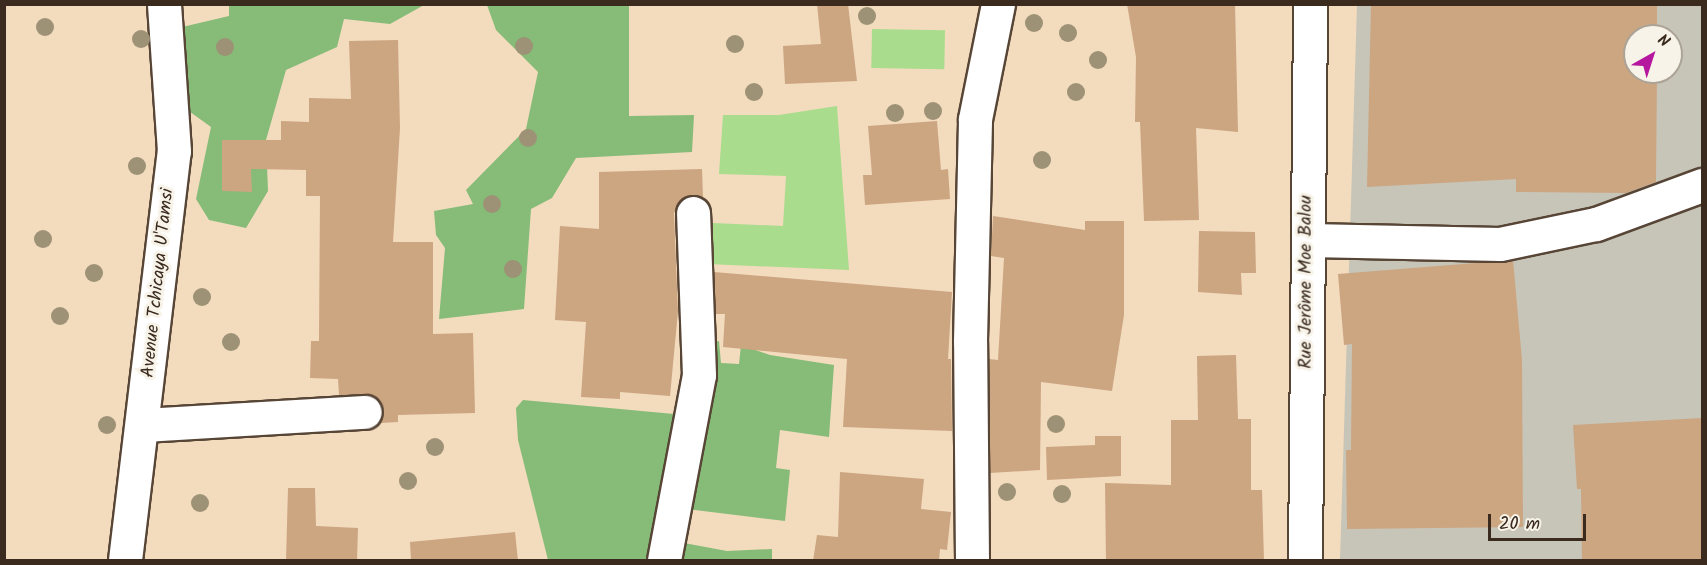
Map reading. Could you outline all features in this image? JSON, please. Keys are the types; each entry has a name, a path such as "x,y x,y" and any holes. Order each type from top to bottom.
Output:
{"street":[{"name":"Avenue Tchicaya U'Tamsi","path":"125,561 174,151 164,4"},
{"path":"972,561 970,340 975,119 998,4"},
{"name":"Rue Jerôme Moe Balou","path":"1305,561 1310,4"},
{"path":"1308,240 1500,244 1596,224 1702,185"},
{"path":"664,561 699,375 693,213"},
{"path":"143,425 364,412"}],"shaded area":[{"path":"1357,5 1702,5 1702,560 1340,560"}],"green space":[{"path":"229,5 424,5 390,24 344,19 337,47 286,70 266,140 268,191 246,228 209,220 196,199 211,127 186,109 178,28 229,16"},
{"path":"487,5 629,5 629,116 694,115 692,152 576,158 552,198 531,209 524,309 439,319 445,248 436,235 434,211 473,204 466,190 526,129 538,72 496,30"},
{"path":"872,29 945,30 944,69 871,68"},
{"path":"837,106 849,270 707,264 713,223 783,226 786,176 719,174 723,115 779,115"},
{"path":"719,341 721,363 739,364 741,345 770,355 834,365 829,437 780,430 776,468 790,470 785,521 687,509 684,543 727,551 772,549 772,560 548,560 518,440 516,408 523,400 674,414 699,382 708,343"}],"building":[{"path":"817,4 848,4 857,81 785,84 783,46 821,44"},
{"path":"1127,4 1235,4 1238,132 1196,128 1199,220 1144,221 1140,122 1135,122 1136,57"},
{"path":"1371,4 1657,4 1657,24 1623,24 1623,84 1657,84 1656,182 1626,193 1516,192 1516,179 1367,187"},
{"path":"398,40 400,128 393,242 433,242 433,334 473,333 475,413 398,415 398,422 380,423 384,410 374,396 339,395 338,379 310,378 311,341 319,341 320,196 306,196 306,170 251,169 252,192 222,191 222,140 281,140 281,121 309,122 309,98 351,99 349,41"},
{"path":"937,121 941,170 948,169 950,199 865,205 863,175 872,175 868,126"},
{"path":"702,169 703,197 684,197 674,213 678,311 670,396 620,392 620,399 581,397 586,322 555,320 560,226 599,229 599,172"},
{"path":"993,216 1085,230 1085,221 1124,221 1124,315 1112,391 1041,382 1040,470 990,473 989,359 998,360 1004,258 991,256"},
{"path":"1199,231 1255,232 1256,273 1241,273 1242,295 1198,292"},
{"path":"1513,260 1522,360 1523,527 1347,529 1346,450 1351,450 1352,344 1344,345 1338,274"},
{"path":"714,272 952,292 948,359 951,359 952,431 843,427 847,359 723,347 725,314 715,314"},
{"path":"1236,355 1238,419 1251,419 1251,490 1262,490 1264,561 1106,561 1105,483 1171,485 1171,420 1198,420 1197,356"},
{"path":"1702,418 1702,561 1582,561 1581,489 1577,489 1573,425"},
{"path":"1095,436 1121,436 1121,476 1047,480 1046,447 1095,445"},
{"path":"840,472 924,479 921,509 951,512 947,550 940,549 939,561 813,561 817,535 838,537"},
{"path":"288,488 315,488 316,526 358,528 357,561 286,561"},
{"path":"515,532 518,561 411,561 410,542"}]}
